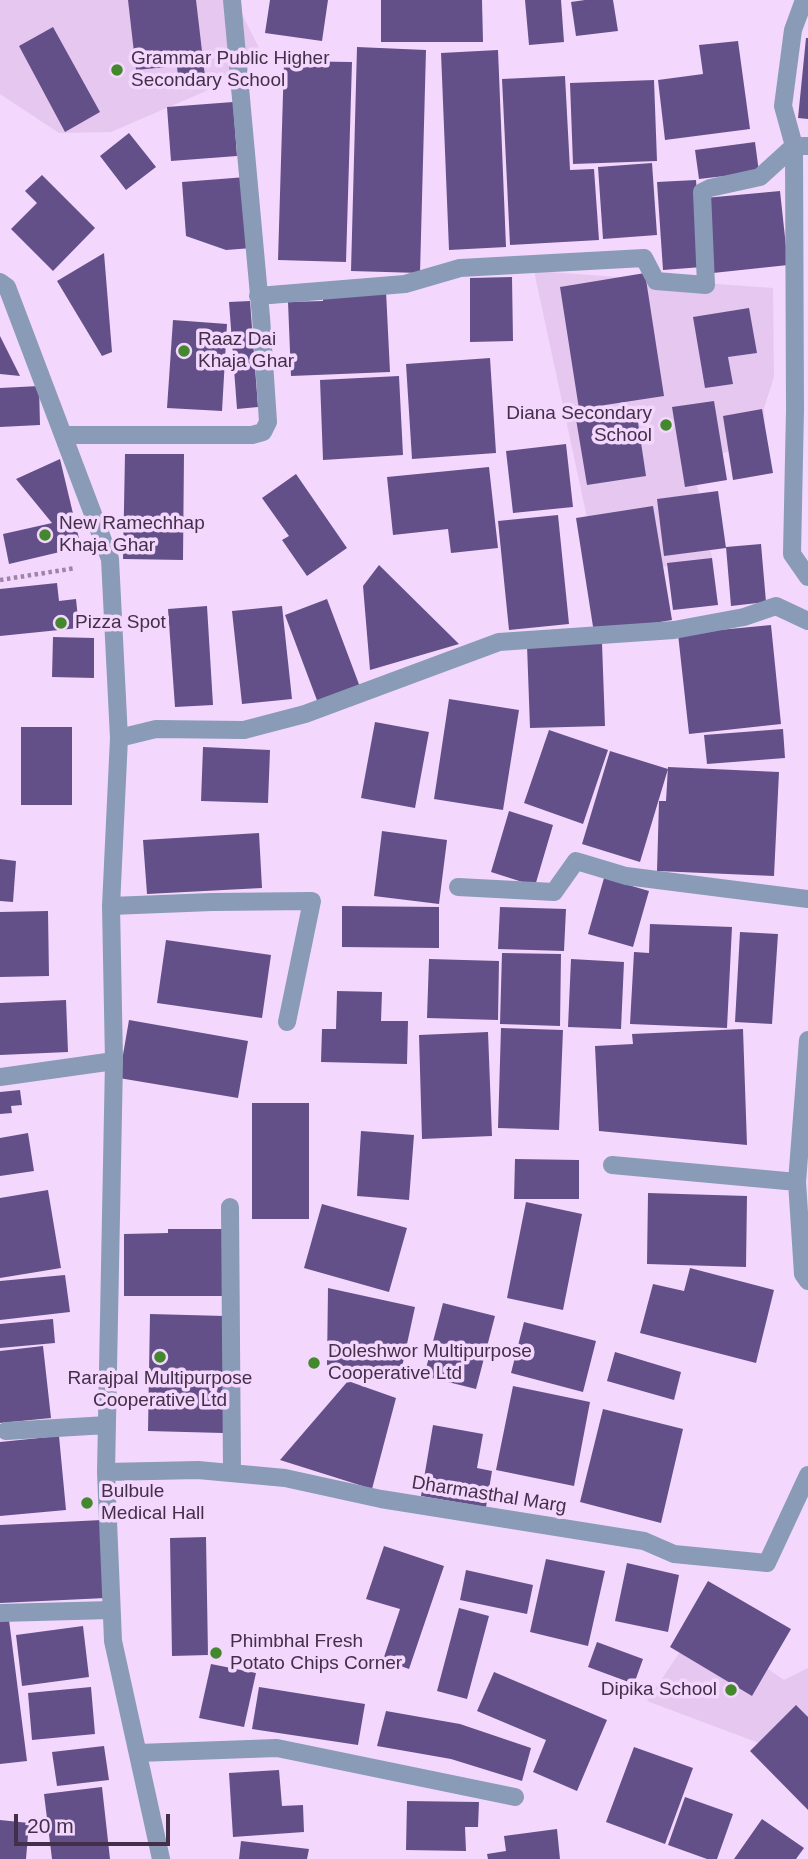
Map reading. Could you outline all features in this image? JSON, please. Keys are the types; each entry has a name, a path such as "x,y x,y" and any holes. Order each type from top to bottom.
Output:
{"street":[{"path":"65,435 252,435 263,432 268,422 232,0"},
{"path":"804,0 793,30 783,106 801,146 792,554 808,577"},
{"path":"258,296 405,284 460,268 644,258 656,281 706,285 702,192 760,177 801,146"},
{"path":"0,282 7,287 110,559 119,738 110,906 114,1061 106,1472 111,1610 113,1641 161,1859"},
{"path":"119,738 156,729 244,730 305,714 499,642 674,630 744,617 776,606 808,621"},
{"path":"458,887 554,892 576,861 626,876 808,899"},
{"path":"110,906 312,901 287,1022"},
{"path":"808,1040 797,1182 803,1275 808,1281"},
{"path":"0,1077 114,1061"},
{"path":"612,1165 797,1182"},
{"path":"230,1207 232,1473"},
{"path":"6,1431 107,1425"},
{"name":"Dharmasthal Marg","path":"106,1472 198,1469 285,1478 381,1499 643,1541 674,1554 767,1563 808,1475"},
{"path":"0,1613 111,1610"},
{"path":"138,1753 277,1748 515,1797"}],"path":[{"path":"0,580 64,571 110,559"}],"shaded area":[{"name":"Grammar Public Higher Secondary School","path":"0,0 241,0 240,10 260,50 206,91 111,132 59,133 0,94"},
{"name":"Diana Secondary School","path":"534,271 773,288 774,377 764,408 765,442 692,461 712,558 600,578"},
{"name":"Dipika School","path":"700,1622 784,1680 808,1668 808,1729 767,1746 647,1701"}],"building":[{"path":"128,0 196,0 206,85 179,88 177,66 136,70"},
{"path":"270,0 328,0 322,41 265,33"},
{"path":"381,0 482,0 483,42 381,42"},
{"path":"525,0 561,0 564,42 529,45"},
{"path":"613,0 618,31 576,36 571,2"},
{"path":"53,27 100,112 65,132 19,46"},
{"path":"808,38 808,119 798,118"},
{"path":"738,41 750,129 665,140 658,80 703,74 699,45"},
{"path":"357,47 426,50 420,273 351,271"},
{"path":"498,50 506,247 449,250 441,53"},
{"path":"284,61 352,62 346,262 278,260"},
{"path":"565,76 570,170 594,169 599,240 510,245 502,79"},
{"path":"654,80 657,161 573,164 570,83"},
{"path":"233,102 237,156 171,161 167,107"},
{"path":"129,133 156,167 126,190 100,156"},
{"path":"755,142 759,172 699,179 695,150"},
{"path":"652,163 657,235 603,239 598,167"},
{"path":"42,175 95,228 53,271 11,229 37,203 25,191"},
{"path":"246,177 252,248 226,250 186,236 182,182"},
{"path":"696,180 702,267 663,270 657,182"},
{"path":"780,191 788,265 713,273 705,198"},
{"path":"104,253 112,352 102,356 57,281"},
{"path":"645,273 664,396 579,409 560,287"},
{"path":"512,277 513,341 470,342 470,278"},
{"path":"386,291 390,372 291,376 288,302 323,301 323,293"},
{"path":"250,301 258,407 237,409 229,302"},
{"path":"749,308 757,353 728,357 733,384 705,388 693,317"},
{"path":"173,320 227,324 222,411 167,408"},
{"path":"0,336 20,376 0,374"},
{"path":"490,358 496,453 412,459 406,364"},
{"path":"399,376 403,455 323,460 320,380"},
{"path":"39,386 40,425 0,427 0,388"},
{"path":"714,401 727,480 685,487 672,407"},
{"path":"636,409 646,476 587,485 576,419"},
{"path":"762,409 773,473 733,480 723,416"},
{"path":"566,444 573,507 513,513 506,451"},
{"path":"125,454 184,454 183,560 123,559"},
{"path":"60,459 81,547 9,564 3,534 52,523 16,479"},
{"path":"489,467 498,548 451,553 448,529 393,535 387,477"},
{"path":"296,474 347,548 307,576 282,540 289,536 262,498"},
{"path":"718,491 726,548 664,556 657,499"},
{"path":"653,506 672,620 594,633 576,518"},
{"path":"558,515 569,624 509,630 498,521"},
{"path":"761,544 766,602 731,606 726,547"},
{"path":"712,558 718,605 673,610 667,563"},
{"path":"379,565 459,644 370,670 363,586"},
{"path":"57,583 59,601 76,599 79,628 0,636 0,589"},
{"path":"327,599 360,687 318,703 285,615"},
{"path":"207,606 213,705 175,707 168,609"},
{"path":"282,606 292,699 242,704 232,611"},
{"path":"771,625 781,724 689,734 678,634"},
{"path":"53,637 94,638 94,678 52,677"},
{"path":"602,643 605,726 530,728 527,645"},
{"path":"449,699 519,710 503,810 434,799"},
{"path":"375,722 429,732 415,808 361,798"},
{"path":"21,727 72,727 72,805 21,805"},
{"path":"783,729 785,758 707,764 704,735"},
{"path":"549,730 608,750 583,824 524,803"},
{"path":"203,747 270,750 268,803 201,801"},
{"path":"610,751 668,769 640,862 582,844"},
{"path":"668,767 779,772 774,876 657,871 659,801 666,801"},
{"path":"509,811 553,825 535,886 491,872"},
{"path":"382,831 447,840 439,904 374,896"},
{"path":"259,833 262,888 147,894 143,840"},
{"path":"0,859 16,861 13,902 0,901"},
{"path":"604,878 649,891 633,947 588,934"},
{"path":"342,906 439,907 439,948 342,947"},
{"path":"500,907 566,909 564,951 498,949"},
{"path":"48,911 49,976 0,977 0,912"},
{"path":"650,924 732,927 727,1028 630,1024 634,952 649,953"},
{"path":"740,932 778,934 772,1024 735,1022"},
{"path":"166,940 271,955 262,1018 157,1003"},
{"path":"502,953 561,954 560,1026 500,1024"},
{"path":"429,959 499,961 498,1020 427,1018"},
{"path":"571,959 624,962 621,1029 568,1027"},
{"path":"337,991 382,992 381,1021 408,1021 407,1064 321,1062 322,1029 336,1029"},
{"path":"66,1000 68,1052 0,1055 0,1003"},
{"path":"129,1020 248,1041 238,1098 119,1078"},
{"path":"501,1028 563,1030 559,1130 498,1128"},
{"path":"743,1029 747,1145 599,1131 595,1046 633,1044 632,1034"},
{"path":"488,1032 492,1136 422,1139 419,1035"},
{"path":"20,1090 22,1105 11,1106 12,1113 0,1114 0,1092"},
{"path":"252,1103 309,1103 309,1219 252,1219"},
{"path":"361,1131 414,1135 409,1200 357,1196"},
{"path":"28,1133 34,1171 0,1176 0,1138"},
{"path":"515,1159 579,1160 579,1199 514,1199"},
{"path":"48,1190 61,1268 0,1278 0,1198"},
{"path":"648,1193 747,1196 746,1267 647,1264"},
{"path":"526,1202 582,1214 563,1310 507,1298"},
{"path":"322,1204 407,1228 389,1292 304,1268"},
{"path":"168,1229 228,1229 228,1296 124,1296 124,1234 168,1233"},
{"path":"690,1268 774,1290 756,1363 640,1333 653,1284 684,1291"},
{"path":"65,1275 70,1312 0,1320 0,1281"},
{"path":"328,1288 415,1307 399,1381 327,1365"},
{"path":"443,1303 495,1316 476,1389 424,1376"},
{"path":"150,1314 225,1316 223,1433 148,1431"},
{"path":"53,1319 55,1343 0,1348 0,1324"},
{"path":"524,1322 596,1341 583,1392 511,1373"},
{"path":"43,1346 51,1418 0,1423 0,1351"},
{"path":"615,1352 681,1372 674,1400 607,1381"},
{"path":"348,1381 396,1398 372,1489 280,1460"},
{"path":"513,1386 590,1402 574,1486 496,1470"},
{"path":"603,1409 683,1429 661,1523 580,1502"},
{"path":"433,1425 483,1434 477,1468 492,1471 486,1507 421,1496"},
{"path":"59,1436 66,1510 0,1516 0,1442"},
{"path":"102,1520 106,1598 0,1603 0,1525"},
{"path":"206,1537 208,1655 172,1656 170,1538"},
{"path":"384,1546 444,1566 409,1669 383,1660 400,1609 366,1599"},
{"path":"546,1559 605,1571 588,1646 530,1632"},
{"path":"627,1563 679,1575 668,1632 615,1621"},
{"path":"466,1570 533,1585 527,1614 460,1600"},
{"path":"708,1581 791,1629 752,1696 670,1647"},
{"path":"459,1608 489,1616 467,1699 437,1691"},
{"path":"9,1620 27,1761 0,1764 0,1621"},
{"path":"83,1626 89,1677 22,1686 16,1635"},
{"path":"597,1642 643,1659 634,1684 588,1667"},
{"path":"211,1664 256,1673 244,1727 199,1718"},
{"path":"494,1672 607,1720 577,1791 533,1772 546,1740 477,1711"},
{"path":"91,1687 95,1734 32,1740 28,1693"},
{"path":"259,1687 365,1704 358,1745 252,1729"},
{"path":"796,1705 808,1717 808,1810 750,1751"},
{"path":"386,1711 460,1724 531,1748 522,1781 451,1759 377,1746"},
{"path":"104,1746 109,1780 57,1786 52,1752"},
{"path":"634,1747 693,1768 665,1844 606,1822"},
{"path":"279,1770 282,1806 303,1805 304,1832 233,1837 229,1773"},
{"path":"102,1787 110,1859 52,1859 44,1794"},
{"path":"685,1797 733,1814 717,1859 707,1859 668,1845"},
{"path":"407,1801 479,1802 478,1827 465,1827 466,1851 406,1850"},
{"path":"762,1819 804,1848 796,1859 734,1859"},
{"path":"0,1820 29,1823 26,1859 0,1859"},
{"path":"557,1829 560,1859 488,1859 487,1854 506,1851 504,1836"},
{"path":"241,1841 309,1849 307,1859 239,1859"}],"place":[{"name":"Grammar Public Higher Secondary School","path":"117,70"},
{"name":"Raaz Dai Khaja Ghar","path":"184,351"},
{"name":"Diana Secondary School","path":"666,425"},
{"name":"New Ramechhap Khaja Ghar","path":"45,535"},
{"name":"Pizza Spot","path":"61,623"},
{"name":"Rarajpal Multipurpose Cooperative Ltd","path":"160,1357"},
{"name":"Doleshwor Multipurpose Cooperative Ltd","path":"314,1363"},
{"name":"Bulbule Medical Hall","path":"87,1503"},
{"name":"Phimbhal Fresh Potato Chips Corner","path":"216,1653"},
{"name":"Dipika School","path":"731,1690"}]}
